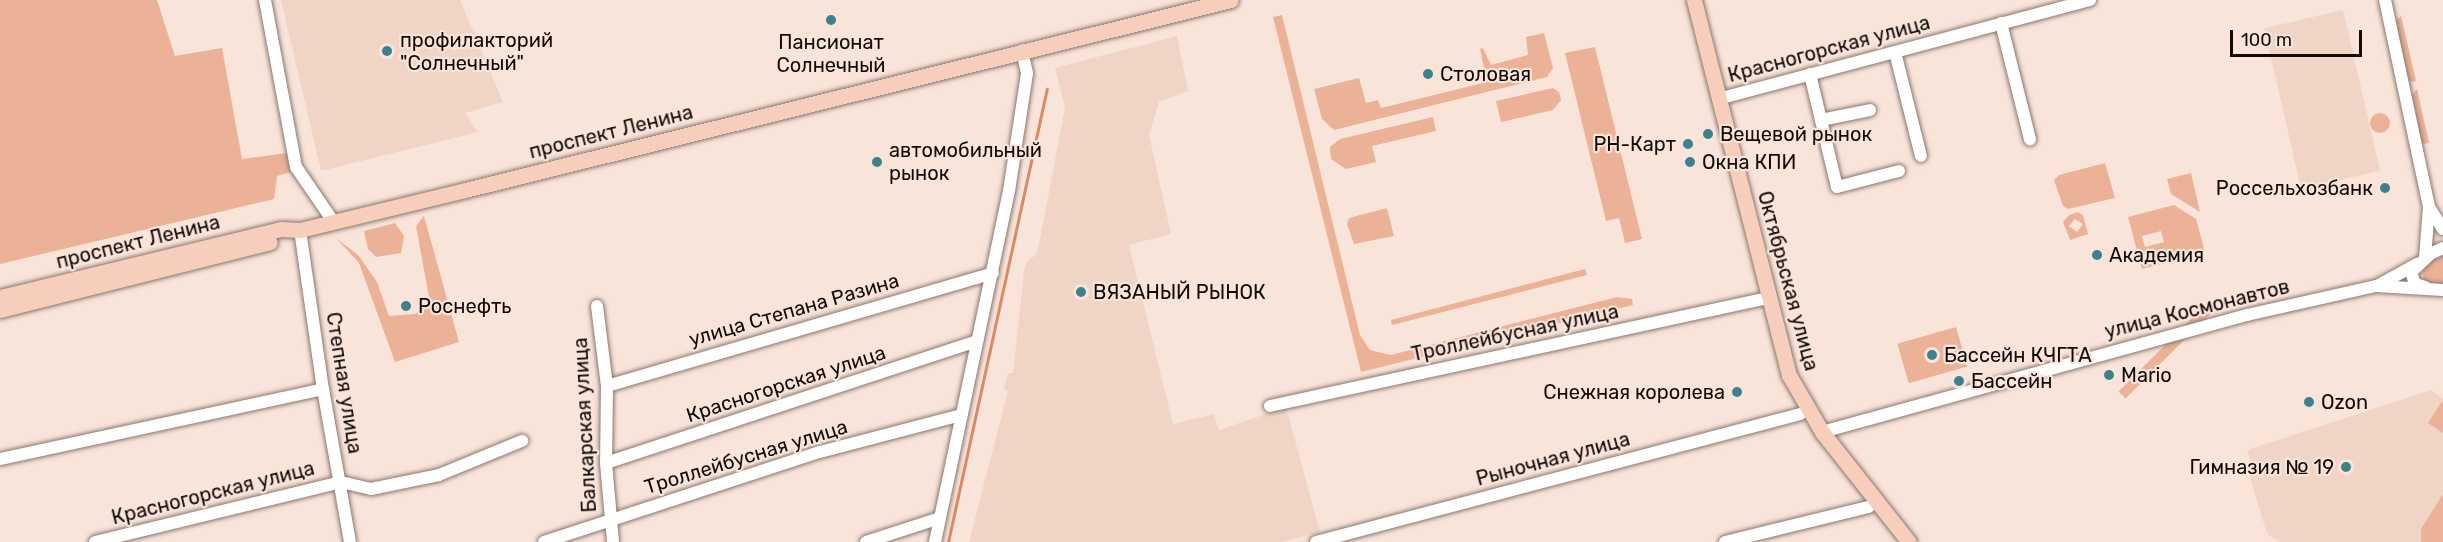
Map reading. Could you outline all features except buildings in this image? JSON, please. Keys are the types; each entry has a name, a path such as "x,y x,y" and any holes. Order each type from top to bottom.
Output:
{"main road":[{"name":"проспект Ленина","path":"0,297 281,229 300,230 1231,0"},
{"name":"Октябрьская улица","path":"1684,0 1764,299 1790,375 1821,432 1909,542"},
{"name":"Октябрьская улица","path":"1694,0 1783,380 1800,414 1898,542"},
{"path":"0,310 288,238 300,230"}],"street":[{"path":"265,0 296,168 333,221"},
{"name":"Красногорская улица","path":"1718,99 2090,0"},
{"path":"2385,0 2429,207 2421,261 2412,278 2415,284 2427,288"},
{"path":"2001,23 2030,139"},
{"path":"935,542 993,273 1027,73 1022,51"},
{"path":"1895,51 1921,156"},
{"path":"1810,74 1837,187 1899,171"},
{"path":"1821,120 1870,110"},
{"path":"2429,207 2443,229"},
{"name":"Степная улица","path":"300,230 323,389 350,542"},
{"name":"улица Космонавтов","path":"1821,432 2078,358 2376,286 2443,248"},
{"name":"улица Степана Разина","path":"607,386 993,273"},
{"name":"улица Космонавтов","path":"2376,286 2443,290"},
{"name":"Троллейбусная улица","path":"1270,406 1764,299"},
{"name":"Балкарская улица","path":"597,306 607,386 606,463 613,542"},
{"name":"Красногорская улица","path":"606,463 977,341"},
{"path":"0,459 323,389"},
{"name":"Рыночная улица","path":"1316,542 1800,414"},
{"name":"Троллейбусная улица","path":"544,542 820,452 961,415"},
{"path":"341,482 371,489 438,475 522,441"},
{"name":"Красногорская улица","path":"95,542 341,482"},
{"path":"1725,542 1869,507"},
{"path":"866,542 939,518"}],"shaded area":[{"path":"0,0 157,0 175,56 222,48 242,159 287,153 291,172 277,176 274,199 0,264"},
{"name":"профилакторий \"Солнечный\"","path":"281,0 460,0 503,102 465,113 478,132 321,171"},
{"path":"2343,10 2380,171 2301,189 2264,28"},
{"path":"1282,15 1360,335 1370,350 1391,355 1617,297 1632,299 1633,305 1361,372 1273,17"},
{"path":"2401,16 2416,81 2413,82 2408,80 2396,20"},
{"path":"1544,33 1553,68 1547,77 1334,130 1322,119 1314,89 1359,78 1366,103 1378,100 1381,108 1487,82 1480,49 1483,48 1491,65 1528,55 1526,37"},
{"name":"ВЯЗАНЫЙ РЫНОК","path":"1177,36 1188,91 1159,102 1149,135 1171,234 1129,245 1173,424 1214,414 1219,430 1286,407 1320,532 1281,542 969,542 1008,391 1004,390 1008,373 1013,373 1024,271 1027,261 1037,254 1065,108 1055,68"},
{"path":"1595,47 1642,239 1625,243 1619,218 1606,221 1565,53"},
{"path":"1553,88 1559,92 1561,100 1553,110 1501,122 1496,101"},
{"path":"2417,89 2429,143 2422,144 2412,95"},
{"path":"2380,113 2387,116 2390,123 2387,130 2380,133 2373,130 2370,123 2373,116"},
{"path":"1433,117 1436,131 1372,146 1376,162 1346,169 1331,159 1330,147 1340,139"},
{"path":"2105,163 2115,198 2068,209 2063,206 2054,180 2059,175"},
{"path":"2191,173 2200,212 2171,194 2167,179"},
{"path":"2174,205 2196,219 2205,252 2142,269 2128,217","holes":["2161,231 2164,242 2145,247 2142,236"]},
{"path":"1387,208 1394,236 1354,244 1347,224 1349,218"},
{"path":"2078,212 2083,215 2088,234 2070,240 2063,222 2069,215","holes":["2075,219 2083,224 2077,232 2069,226"]},
{"path":"424,216 459,342 395,362 359,263 336,238 358,255 377,282 389,316 415,314 425,307 429,297 416,226"},
{"path":"395,223 404,236 401,253 376,257 368,249 364,231"},
{"path":"2443,252 2443,286 2424,282 2422,267"},
{"path":"1585,269 1587,275 1392,325 1391,320"},
{"path":"2209,301 2216,308 2126,399 2118,392"},
{"name":"Бассейн КЧГТА","path":"1956,327 1967,366 1909,383 1897,344"},
{"name":"Гимназия № 19","path":"2431,390 2443,399 2443,542 2280,542 2267,534 2247,468 2252,466 2247,450"},
{"path":"2443,402 2443,433 2428,423"},
{"path":"2443,494 2443,542 2421,542 2421,529"}],"waterway":[{"path":"948,542 1047,89"}],"place":[{"name":"Пансионат Солнечный","path":"831,20"},
{"name":"профилакторий \"Солнечный\"","path":"387,51"},
{"name":"Столовая","path":"1428,74"},
{"name":"Вещевой рынок","path":"1708,134"},
{"name":"РН-Карт","path":"1688,144"},
{"name":"автомобильный рынок","path":"877,162"},
{"name":"Окна КПИ","path":"1690,162"},
{"name":"Россельхозбанк","path":"2385,188"},
{"name":"Академия","path":"2097,255"},
{"name":"ВЯЗАНЫЙ РЫНОК","path":"1081,292"},
{"name":"Роснефть","path":"406,306"},
{"name":"Бассейн КЧГТА","path":"1932,355"},
{"name":"Mario","path":"2109,375"},
{"name":"Бассейн","path":"1959,381"},
{"name":"Снежная королева","path":"1737,392"},
{"name":"Ozon","path":"2309,402"},
{"name":"Гимназия № 19","path":"2346,467"}]}
